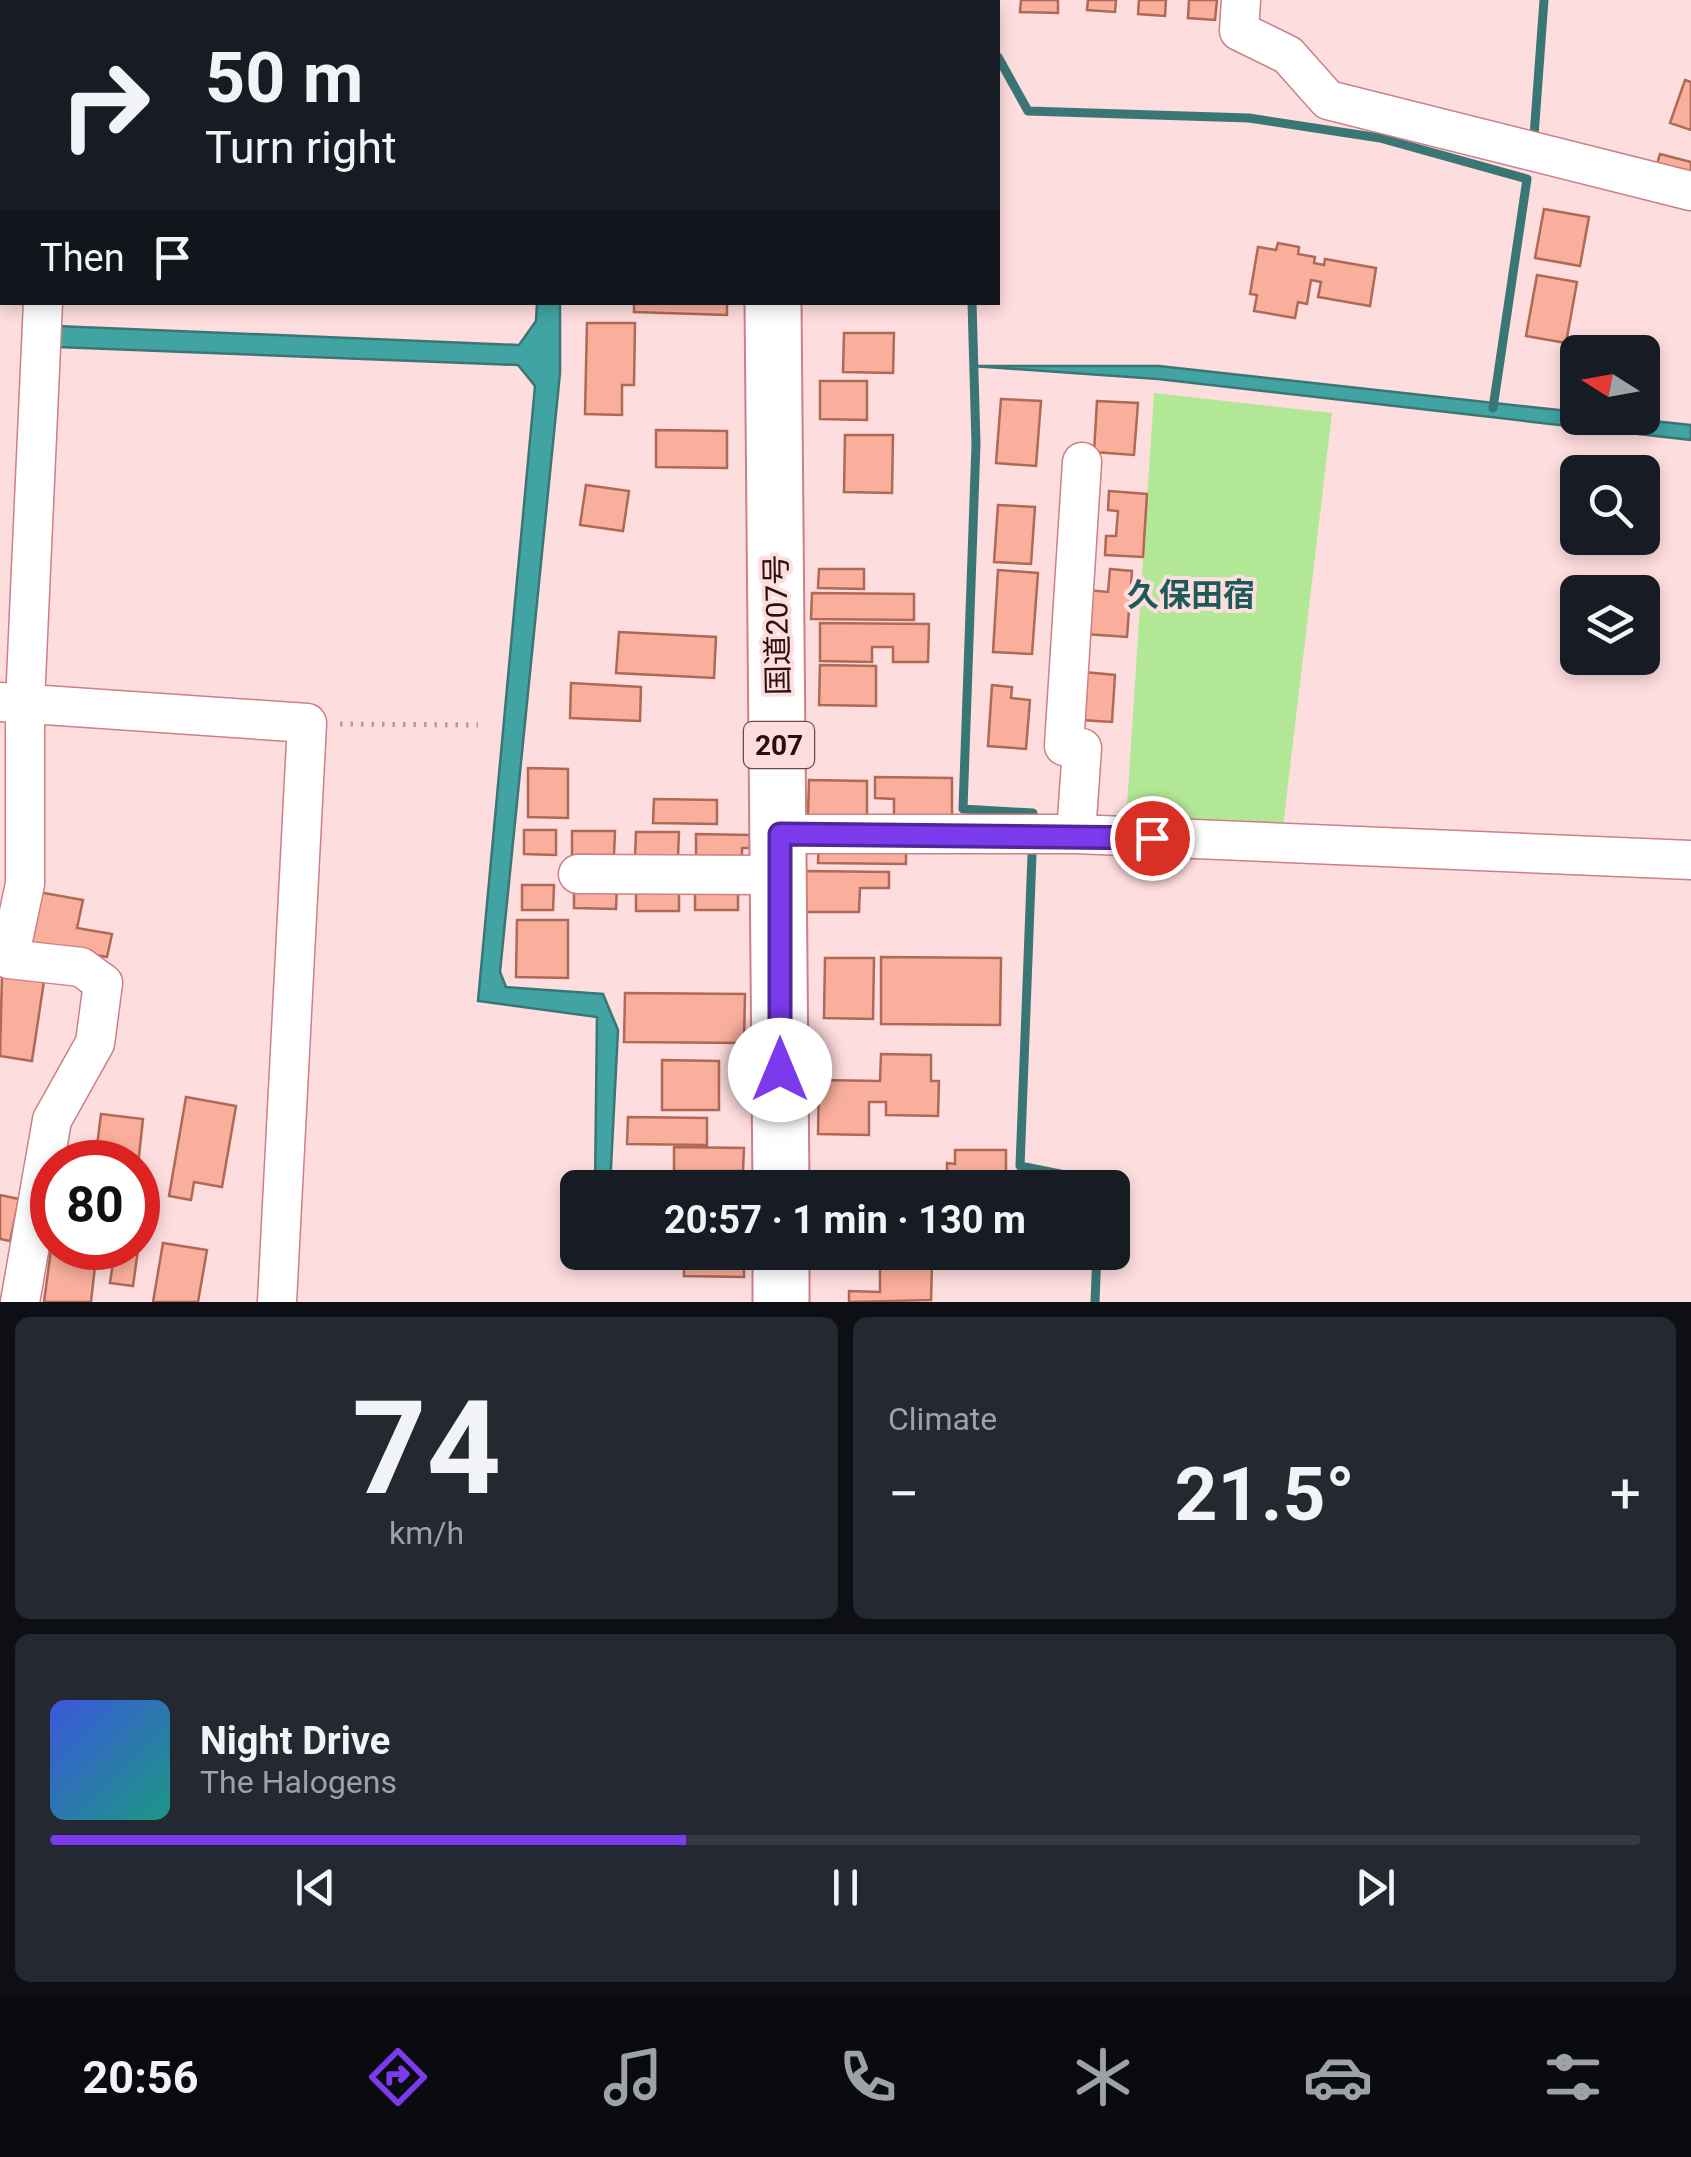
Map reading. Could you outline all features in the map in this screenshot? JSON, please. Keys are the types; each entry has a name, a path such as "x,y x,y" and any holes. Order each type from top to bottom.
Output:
{"highway":[{"name":"国道207号","path":"773,305 780,1170"},
{"path":"781,1270 781,1302"}],"street":[{"path":"1241,0 1239,31 1288,55 1328,100 1691,191"},
{"path":"20,1302 52,1120 95,1043 103,983 80,967 9,959 25,884 12,703 42,324"},
{"path":"1076,834 1082,748 1064,746 1082,462"},
{"path":"12,703 307,723 277,1302"},
{"path":"578,874 1076,834 1691,860"}],"path":[{"path":"307,723 478,725"}],"green space":[{"path":"1154,393 1332,413 1280,852 1124,851"}],"water":[{"path":"537,305 560,305 560,373 500,972 506,987 603,994 618,1030 611,1170 595,1170 597,1017 478,1001 535,386 518,365 58,347 57,326 519,345 536,321"},
{"path":"972,366 1159,366 1560,410 1560,425 1158,379"},
{"path":"1660,422 1691,425 1691,440 1647,435 1660,435"}],"building":[{"path":"1021,0 1058,0 1058,13 1020,12"},
{"path":"1088,0 1116,0 1115,12 1087,10"},
{"path":"1139,0 1166,0 1165,16 1138,14"},
{"path":"1189,0 1217,0 1215,20 1188,18"},
{"path":"1685,80 1691,82 1691,130 1670,123"},
{"path":"1660,154 1691,162 1691,174 1655,171"},
{"path":"1544,209 1589,217 1580,266 1535,258"},
{"path":"1278,243 1299,247 1298,254 1315,257 1314,263 1324,265 1325,259 1376,268 1370,306 1318,297 1321,282 1311,280 1307,304 1298,302 1295,318 1254,311 1257,295 1250,294 1258,247 1276,250"},
{"path":"1537,275 1577,282 1567,335 1560,335 1560,342 1526,336"},
{"path":"634,305 727,305 727,315 634,312"},
{"path":"587,323 635,323 634,385 622,385 622,415 585,414"},
{"path":"844,333 894,333 893,373 843,372"},
{"path":"820,381 867,381 867,420 820,419"},
{"path":"1001,399 1041,401 1036,466 996,463"},
{"path":"1097,401 1138,403 1134,455 1094,452"},
{"path":"656,430 727,431 727,468 656,467"},
{"path":"845,435 893,435 892,493 844,492"},
{"path":"586,485 629,491 623,531 580,525"},
{"path":"1109,491 1147,494 1143,557 1105,555 1106,536 1116,536 1118,511 1108,510"},
{"path":"998,505 1035,507 1031,564 994,562"},
{"path":"819,569 864,569 864,589 818,588"},
{"path":"1110,569 1132,571 1127,637 1085,634 1087,590 1108,592"},
{"path":"998,570 1038,573 1032,654 993,652"},
{"path":"812,593 914,594 914,620 811,619"},
{"path":"820,623 929,624 928,662 893,662 893,647 872,647 872,662 820,661"},
{"path":"619,632 716,637 714,678 616,673"},
{"path":"820,665 876,666 876,706 819,705"},
{"path":"1084,672 1115,675 1112,722 1081,720"},
{"path":"571,683 641,687 640,721 570,718"},
{"path":"992,685 1012,687 1011,698 1030,700 1026,749 988,746"},
{"path":"528,768 568,769 568,818 528,817"},
{"path":"875,777 952,778 952,816 894,815 894,799 875,798"},
{"path":"809,780 867,781 867,816 808,816"},
{"path":"654,799 717,800 717,824 653,823"},
{"path":"524,830 556,830 556,855 524,854"},
{"path":"572,831 615,831 614,855 572,855"},
{"path":"636,832 679,832 678,856 635,856"},
{"path":"696,834 751,835 750,848 742,848 742,856 696,856"},
{"path":"819,839 906,840 906,864 818,863"},
{"path":"804,871 889,872 889,888 860,888 859,912 804,912"},
{"path":"574,884 617,885 616,909 574,908"},
{"path":"522,885 554,885 553,910 522,910"},
{"path":"695,885 738,886 738,910 695,910"},
{"path":"636,886 679,887 679,911 636,911"},
{"path":"33,891 83,900 77,928 112,934 107,957 23,942"},
{"path":"517,920 568,920 568,978 516,977"},
{"path":"881,957 1001,958 1000,1025 881,1024"},
{"path":"825,958 874,958 873,1019 824,1018"},
{"path":"2,975 44,981 32,1061 0,1056"},
{"path":"625,993 745,994 744,1043 624,1042"},
{"path":"881,1054 931,1055 931,1081 939,1081 938,1116 886,1115 886,1102 869,1102 869,1135 818,1134 819,1080 880,1081"},
{"path":"662,1060 719,1061 719,1110 662,1110"},
{"path":"186,1097 236,1106 222,1187 194,1182 191,1200 169,1196"},
{"path":"101,1114 143,1119 141,1140 98,1140"},
{"path":"628,1117 707,1118 707,1145 627,1144"},
{"path":"674,1147 744,1148 743,1170 674,1170"},
{"path":"955,1150 1006,1150 1006,1170 947,1170 947,1163 955,1164"},
{"path":"0,1195 19,1199 10,1241 0,1239"},
{"path":"163,1243 207,1250 198,1302 153,1302"},
{"path":"48,1270 95,1270 91,1302 44,1302"},
{"path":"112,1270 135,1270 133,1286 110,1283"},
{"path":"684,1270 744,1270 744,1277 684,1276"},
{"path":"880,1270 932,1270 931,1300 849,1302 849,1291 880,1292"}],"waterway":[{"path":"1534,136 1544,0"},
{"path":"1000,61 1028,111 1249,118 1380,138 1527,179 1493,408"},
{"path":"972,305 976,444 963,809 1033,813"},
{"path":"1032,855 1020,1166 1040,1170"},
{"path":"1095,1302 1096,1270"}],"district":[{"name":"久保田宿","path":"1191,595"}],"route":[{"path":"780,1070 780,834 1076,834 1152,838"}]}
